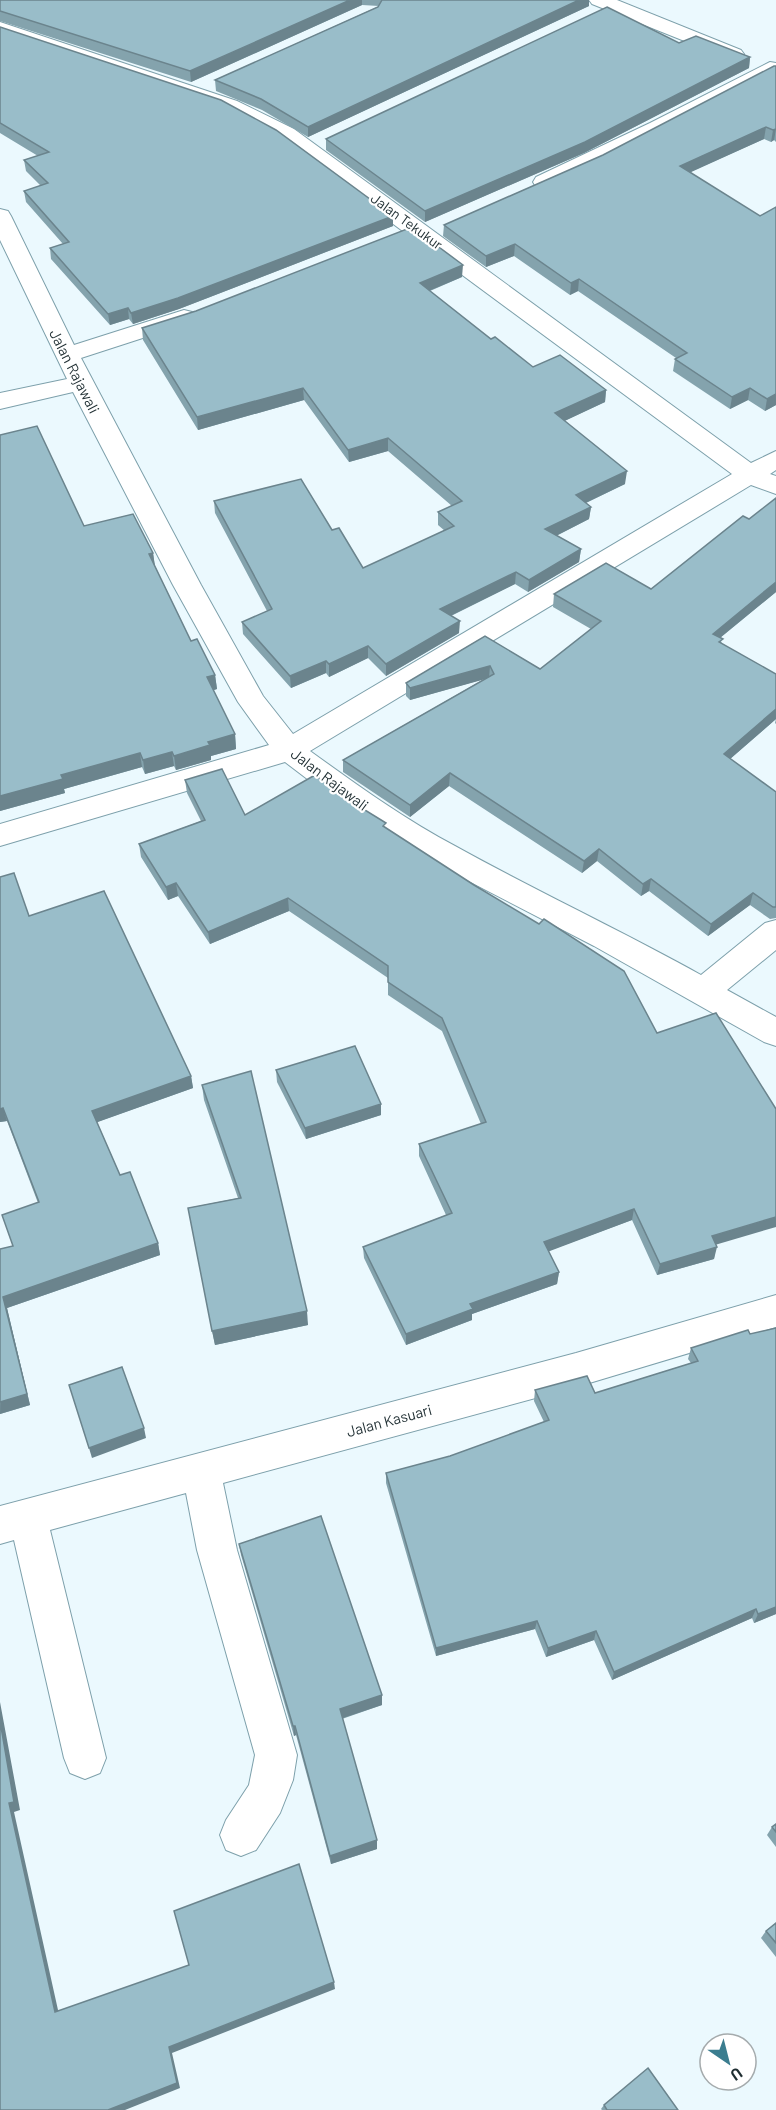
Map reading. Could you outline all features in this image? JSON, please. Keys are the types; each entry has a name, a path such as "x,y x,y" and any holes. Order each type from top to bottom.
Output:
{"street":[{"path":"600,7 773,69"},
{"name":"Jalan Tekukur","path":"0,28 230,105 286,134 428,229 750,475 776,486"},
{"path":"526,189 658,128 773,69"},
{"path":"191,92 223,78"},
{"path":"308,148 330,138"},
{"name":"Jalan Rajawali","path":"0,216 81,383 187,585 252,702 289,750 355,799 443,854 605,937 776,1033"},
{"path":"385,239 428,229"},
{"path":"67,355 199,312"},
{"path":"0,401 81,383"},
{"path":"0,835 289,750 776,459"},
{"path":"703,992 776,932"},
{"name":"Jalan Kasuari","path":"14,1522 576,1370 776,1311"},
{"path":"201,1471 217,1550 276,1755 269,1794 241,1835"},
{"path":"14,1522 78,1722 85,1758"}],"building":[{"path":"0,0 350,0 190,71 0,11"},
{"path":"382,0 579,0 308,127 261,99 215,80 378,7"},
{"path":"607,7 679,43 696,36 750,57 585,142 425,211 326,139"},
{"path":"0,27 221,100 276,130 393,216 178,298 131,313 128,308 108,314 50,248 69,242 24,191 48,183 24,160 49,152 0,123"},
{"path":"776,66 776,129 766,127 680,166 760,216 776,207 776,394 767,399 750,388 732,397 675,359 687,353 579,279 571,283 515,244 486,256 444,225 603,155"},
{"path":"412,227 463,265 420,283 491,339 495,337 533,367 560,355 606,390 555,413 627,471 576,495 591,507 545,529 581,549 529,580 516,572 440,609 460,621 386,664 368,646 329,664 326,661 290,676 242,622 272,609 214,501 301,479 332,530 339,528 363,568 454,526 438,512 462,501 388,438 348,450 303,388 197,417 142,328 196,311"},
{"path":"37,426 84,526 133,514 153,553 149,554 191,641 197,639 215,675 207,677 235,734 208,742 210,745 174,756 172,752 143,760 140,753 61,775 63,779 0,796 0,435"},
{"path":"776,498 776,582 713,634 723,639 719,642 776,674 776,709 724,754 776,792 776,907 753,893 711,924 651,879 643,884 599,849 584,861 450,773 410,805 343,760 494,674 490,666 410,688 406,683 485,636 540,669 601,621 554,594 606,563 651,589 743,516 749,519"},
{"path":"222,769 245,815 315,775 342,796 386,823 383,826 474,885 539,924 544,919 624,971 657,1033 716,1013 776,1109 776,1217 712,1236 717,1247 660,1264 634,1209 544,1242 559,1272 470,1304 473,1309 406,1334 363,1247 452,1213 419,1144 486,1122 442,1018 388,982 388,966 288,898 208,932 176,883 166,887 139,844 205,820 185,780"},
{"path":"14,873 29,916 104,891 191,1076 92,1111 120,1175 130,1172 158,1243 3,1297 27,1394 0,1402 0,1249 13,1246 2,1215 39,1202 3,1108 0,1109 0,877"},
{"path":"355,1046 381,1104 305,1128 276,1070"},
{"path":"251,1071 307,1311 212,1331 188,1208 241,1198 202,1085"},
{"path":"776,1328 776,1607 758,1614 756,1609 614,1672 596,1631 548,1648 537,1621 436,1648 386,1473 450,1456 549,1420 535,1390 587,1376 595,1393 698,1361 691,1348 748,1330 750,1334"},
{"path":"122,1367 144,1428 89,1448 69,1385"},
{"path":"321,1516 382,1695 340,1709 377,1840 330,1856 295,1726 293,1726 239,1544"},
{"path":"0,1721 14,1802 9,1803 55,2012 189,1965 174,1911 299,1864 334,1982 169,2047 177,2083 108,2110 0,2110"},
{"path":"776,1923 776,1943 766,1931"},
{"path":"648,2068 678,2110 607,2110 604,2105"}]}
